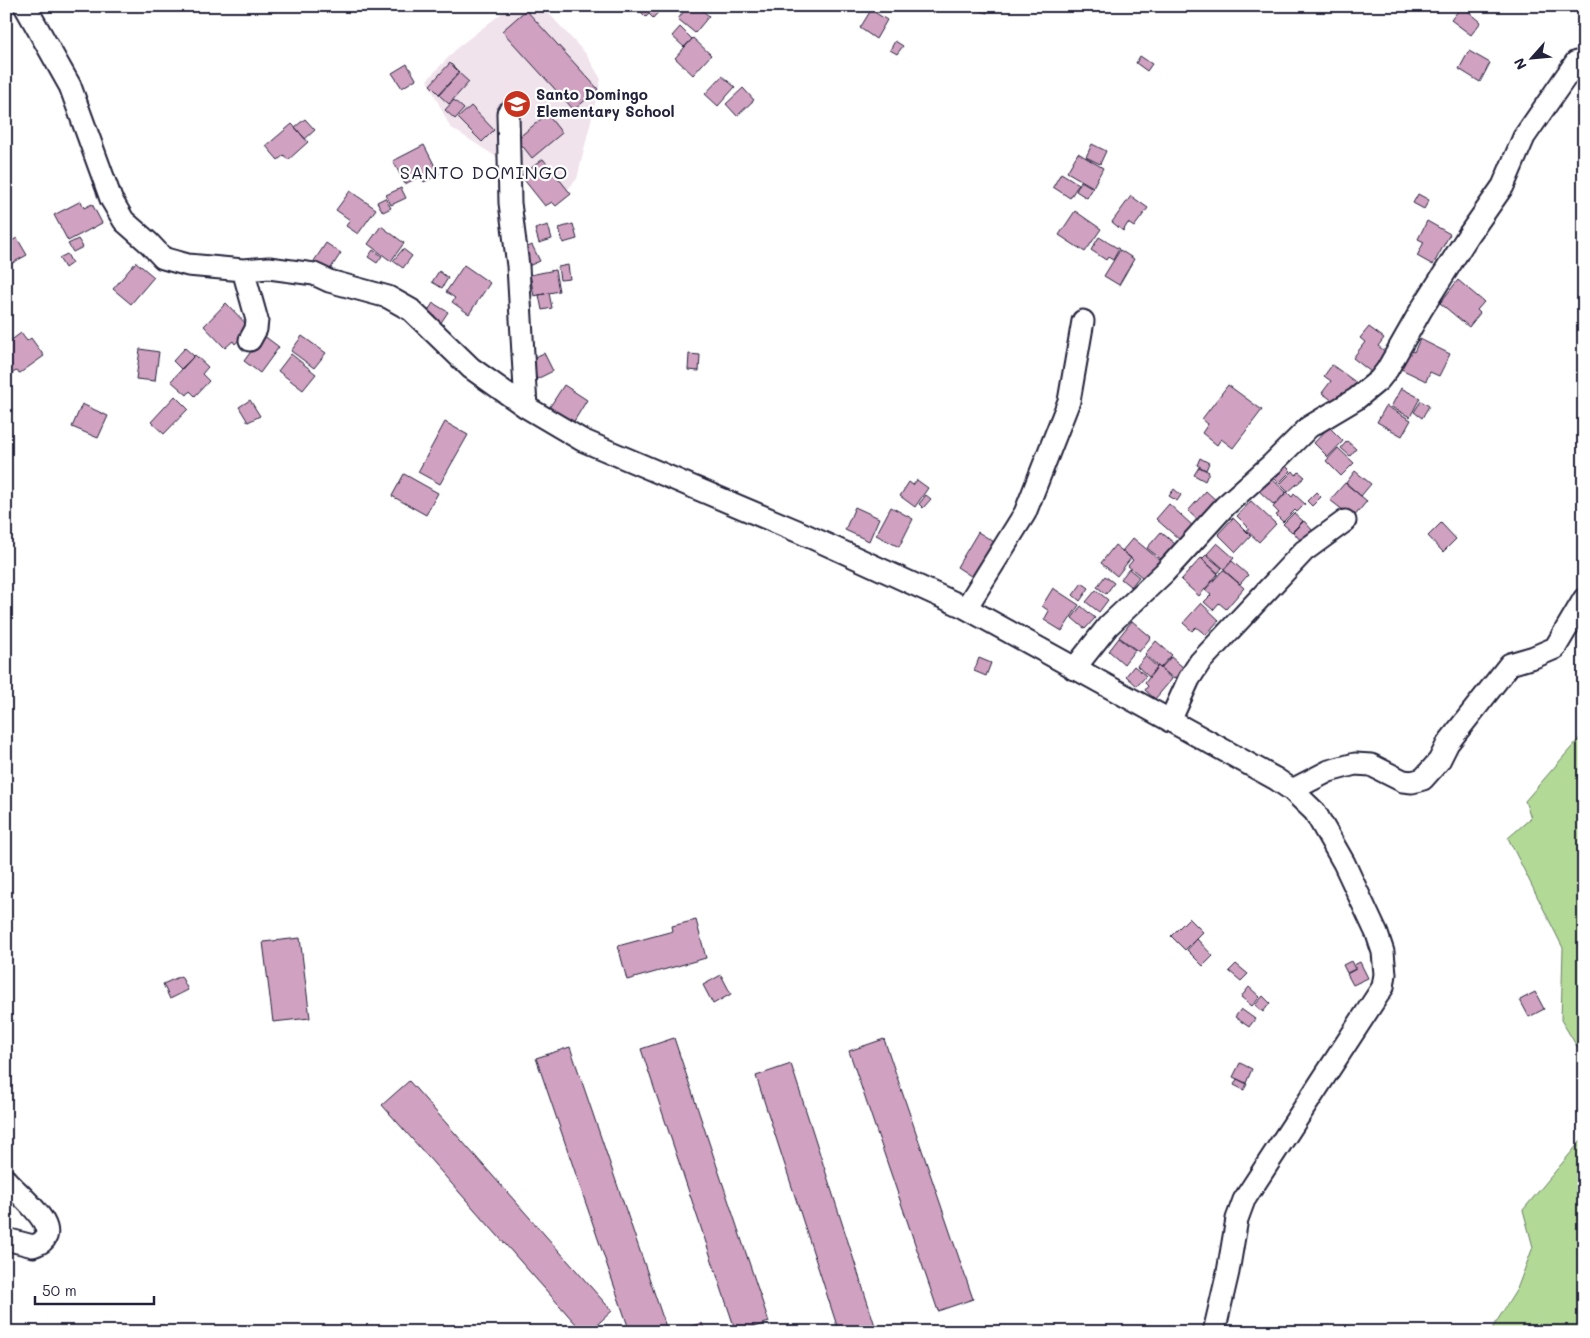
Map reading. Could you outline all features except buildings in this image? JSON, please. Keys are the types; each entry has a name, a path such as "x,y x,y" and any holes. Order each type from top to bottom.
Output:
{"street":[{"path":"25,6 70,86 111,199 124,221 163,258 188,265 243,270 268,268 314,274 328,281 388,298 411,310 471,368 526,407 582,440 796,531 966,608 1276,779 1292,790 1315,812 1344,863 1378,934 1383,952 1385,974 1383,987 1244,1200 1237,1219 1214,1332"},
{"path":"1074,669 1108,626 1164,573 1225,506 1272,464 1308,428 1356,399 1387,370 1421,310 1468,236 1503,186 1524,137 1576,62"},
{"path":"508,113 510,203 518,266 526,407"},
{"path":"243,270 257,320 256,329 250,340"},
{"path":"966,608 1025,513 1069,401 1084,321"},
{"path":"1170,722 1189,678 1200,662 1304,551 1345,521"},
{"path":"1292,790 1329,771 1355,764 1371,765 1403,781 1412,782 1422,779 1439,761 1448,743 1510,664 1534,658 1555,648 1584,600"},
{"path":"6,1180 37,1212 48,1234 45,1241 33,1246 6,1239"}],"shaded area":[{"name":"Santo Domingo Elementary School","path":"511,6 542,6 586,54 601,79 577,179 560,198 450,127 427,80 458,47"}],"green space":[{"path":"1584,733 1584,1058 1561,1020 1563,948 1508,838 1531,818 1525,801"},
{"path":"1584,1137 1584,1332 1490,1332 1517,1289 1533,1247 1523,1210"}],"place":[{"name":"Santo Domingo Elementary School","path":"517,104"}],"district":[{"name":"SANTO DOMINGO","path":"484,173"}]}
